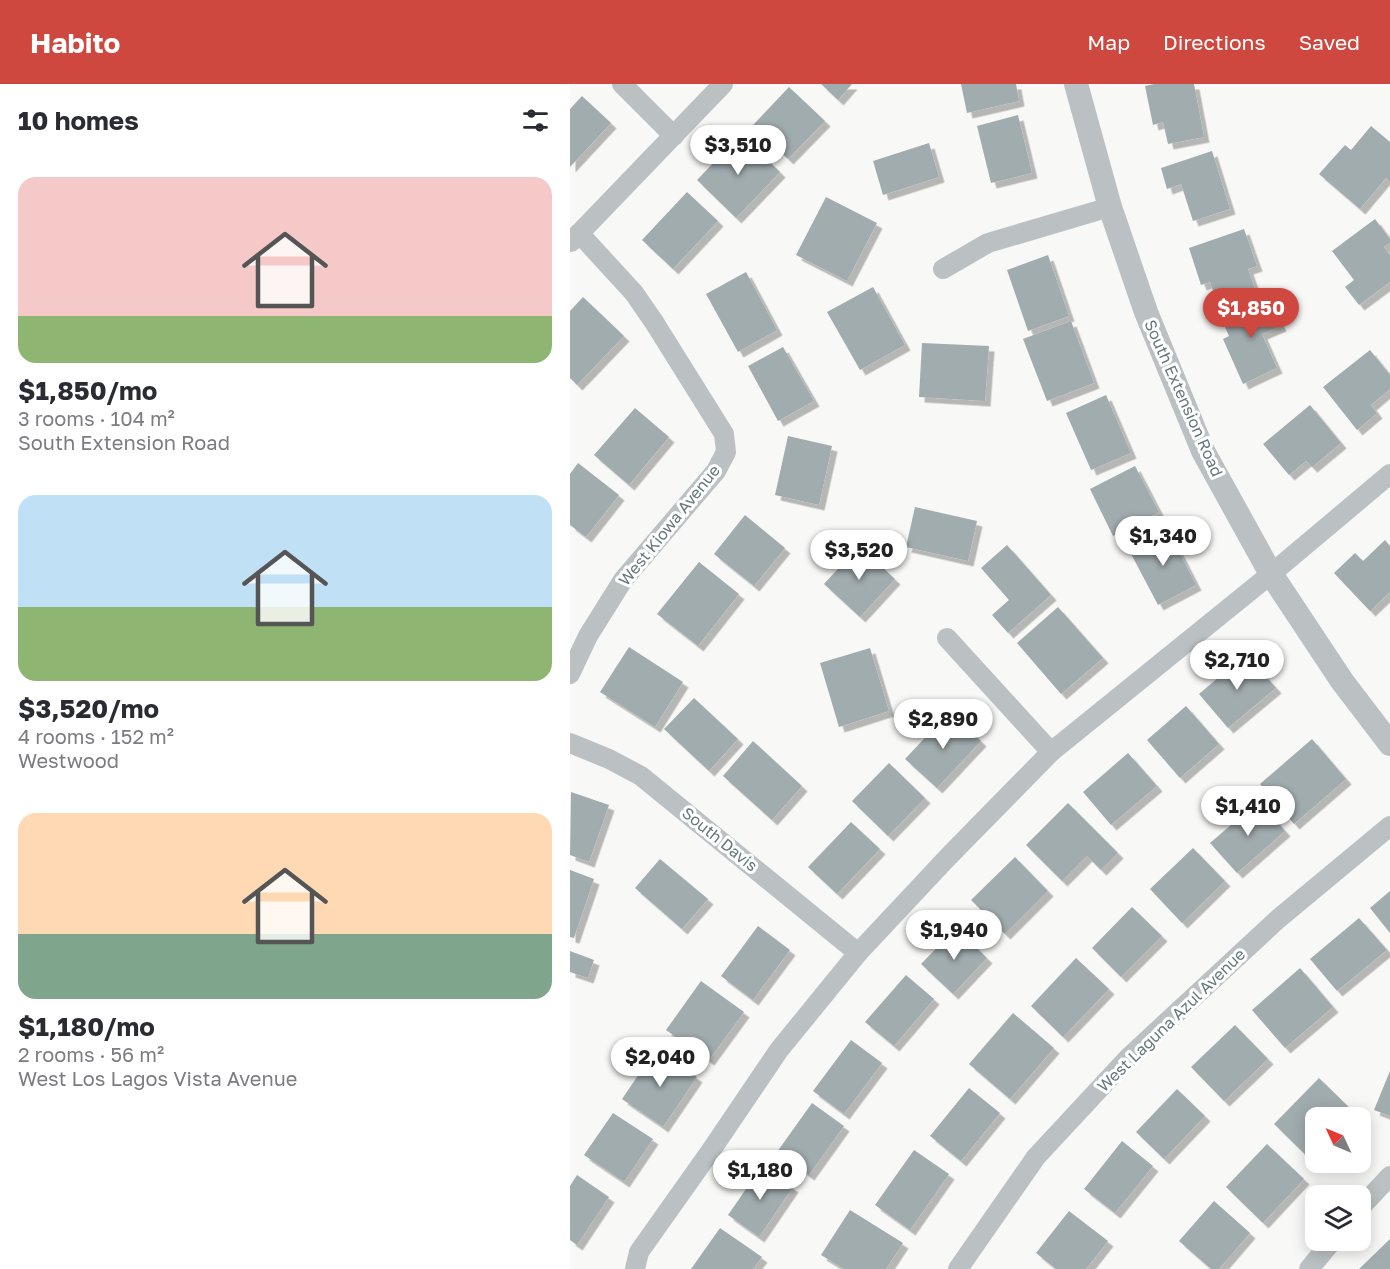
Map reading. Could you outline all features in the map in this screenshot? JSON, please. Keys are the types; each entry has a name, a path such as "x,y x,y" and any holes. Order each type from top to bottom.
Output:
{"street":[{"path":"622,84 674,136"},
{"path":"574,238 723,84"},
{"name":"South Extension Road","path":"1076,84 1110,207 1146,312 1203,451 1271,574 1342,681 1390,744"},
{"path":"943,269 987,243 1110,207"},
{"name":"West Kiowa Avenue","path":"570,674 588,636 623,580 716,471 726,452 724,434 634,292 574,238"},
{"path":"635,1269 639,1252 779,1050 858,953 948,857 1051,752 1271,574 1390,474"},
{"path":"947,638 1051,752"},
{"name":"South Davis","path":"570,743 609,759 641,776 858,953"},
{"name":"West Laguna Azul Avenue","path":"958,1269 1036,1157 1128,1058 1278,919 1390,826"},
{"path":"1371,1195 1389,1175"},
{"path":"1308,1269 1324,1251"}],"building":[{"path":"821,84 852,84 838,100"},
{"path":"961,84 1016,84 1019,101 967,113"},
{"path":"1194,84 1204,137 1168,144 1163,122 1153,125 1145,86"},
{"path":"789,87 825,121 788,159 753,125"},
{"path":"582,96 611,123 570,167 570,109"},
{"path":"1018,115 1032,173 991,183 977,126"},
{"path":"1371,126 1390,142 1390,182 1386,178 1360,209 1319,174 1345,145 1351,150"},
{"path":"741,134 780,172 736,218 697,180"},
{"path":"929,143 939,177 883,195 873,161"},
{"path":"1212,151 1230,209 1193,221 1181,184 1167,189 1161,168"},
{"path":"687,192 718,221 673,269 642,240"},
{"path":"826,197 877,223 847,281 796,255"},
{"path":"1375,219 1390,239 1390,243 1384,247 1390,255 1390,282 1359,305 1345,287 1354,280 1332,251"},
{"path":"1244,229 1257,266 1248,269 1255,289 1217,303 1210,282 1201,285 1189,248"},
{"path":"1048,255 1069,316 1028,331 1007,270"},
{"path":"746,272 777,330 738,352 706,294"},
{"path":"873,287 905,345 860,370 827,312"},
{"path":"583,297 624,336 577,385 570,378 570,311"},
{"path":"1268,297 1281,326 1262,334 1277,368 1243,384 1223,339 1229,336 1221,318"},
{"path":"1071,321 1094,383 1047,401 1023,339"},
{"path":"922,343 989,346 985,401 919,397"},
{"path":"783,347 814,401 778,421 748,366"},
{"path":"1370,350 1390,375 1390,389 1371,405 1377,413 1357,430 1323,387"},
{"path":"1106,395 1131,453 1091,470 1066,413"},
{"path":"1310,405 1341,443 1312,467 1306,461 1289,475 1263,444"},
{"path":"635,408 669,437 629,485 594,455"},
{"path":"788,436 832,446 819,505 775,495"},
{"path":"578,463 619,495 586,537 570,525 570,474"},
{"path":"1135,466 1159,512 1113,536 1090,489"},
{"path":"915,507 977,521 968,561 906,547"},
{"path":"745,515 785,548 754,586 714,554"},
{"path":"1168,530 1196,585 1158,605 1129,550"},
{"path":"1385,540 1390,546 1390,592 1370,611 1334,573 1355,553 1363,561"},
{"path":"1007,545 1051,595 1008,633 992,615 1009,600 981,568"},
{"path":"859,546 895,579 860,617 824,584"},
{"path":"699,562 739,594 698,646 657,614"},
{"path":"1058,607 1103,658 1061,694 1017,643"},
{"path":"629,647 683,682 655,727 600,692"},
{"path":"870,648 889,711 839,727 820,663"},
{"path":"1246,654 1276,688 1228,728 1199,694"},
{"path":"694,698 738,739 709,771 664,729"},
{"path":"1186,706 1219,744 1180,778 1147,740"},
{"path":"950,711 981,741 937,788 905,759"},
{"path":"1312,739 1346,779 1294,824 1260,784"},
{"path":"753,741 802,786 772,820 723,776"},
{"path":"1128,753 1157,786 1111,825 1083,792"},
{"path":"889,763 925,798 888,836 852,801"},
{"path":"571,792 609,805 589,862 570,855"},
{"path":"1259,801 1285,831 1237,873 1210,843"},
{"path":"1068,803 1118,853 1101,870 1087,856 1062,881 1026,845"},
{"path":"851,822 880,849 837,894 808,867"},
{"path":"1193,848 1225,881 1182,923 1150,889"},
{"path":"1015,857 1048,891 1005,934 971,900"},
{"path":"660,859 708,899 682,929 635,888"},
{"path":"570,870 594,879 574,938 570,937"},
{"path":"1390,891 1390,933 1370,908"},
{"path":"1132,907 1162,936 1121,977 1092,948"},
{"path":"1359,918 1387,950 1337,991 1310,959"},
{"path":"758,926 790,950 753,1000 721,976"},
{"path":"956,928 987,958 953,994 921,964"},
{"path":"570,951 594,960 588,978 570,972"},
{"path":"1076,958 1109,989 1063,1037 1031,1006"},
{"path":"1300,968 1333,1007 1285,1048 1252,1010"},
{"path":"906,975 934,999 894,1046 865,1022"},
{"path":"701,981 744,1012 709,1060 666,1030"},
{"path":"1013,1013 1054,1048 1010,1099 969,1064"},
{"path":"1235,1025 1268,1059 1224,1101 1191,1067"},
{"path":"851,1040 882,1063 844,1114 813,1091"},
{"path":"656,1049 697,1077 663,1127 622,1099"},
{"path":"1390,1071 1390,1116 1374,1110"},
{"path":"1319,1078 1349,1107 1305,1107 1305,1154 1274,1124"},
{"path":"969,1088 1000,1113 961,1161 930,1136"},
{"path":"1177,1089 1205,1116 1164,1159 1136,1132"},
{"path":"812,1103 844,1126 809,1175 777,1152"},
{"path":"613,1113 653,1139 624,1182 584,1155"},
{"path":"1122,1141 1153,1166 1115,1213 1084,1189"},
{"path":"1267,1144 1304,1179 1263,1223 1226,1187"},
{"path":"914,1150 949,1174 910,1230 875,1205"},
{"path":"762,1166 793,1187 759,1237 728,1215"},
{"path":"577,1175 609,1197 577,1245 570,1240 570,1186"},
{"path":"1214,1201 1250,1233 1219,1269 1211,1269 1179,1241"},
{"path":"850,1210 903,1243 886,1269 844,1269 821,1255"},
{"path":"1069,1211 1108,1241 1086,1269 1056,1269 1036,1253"},
{"path":"720,1228 762,1257 753,1269 691,1269"},
{"path":"1390,1239 1390,1269 1359,1269"}]}
